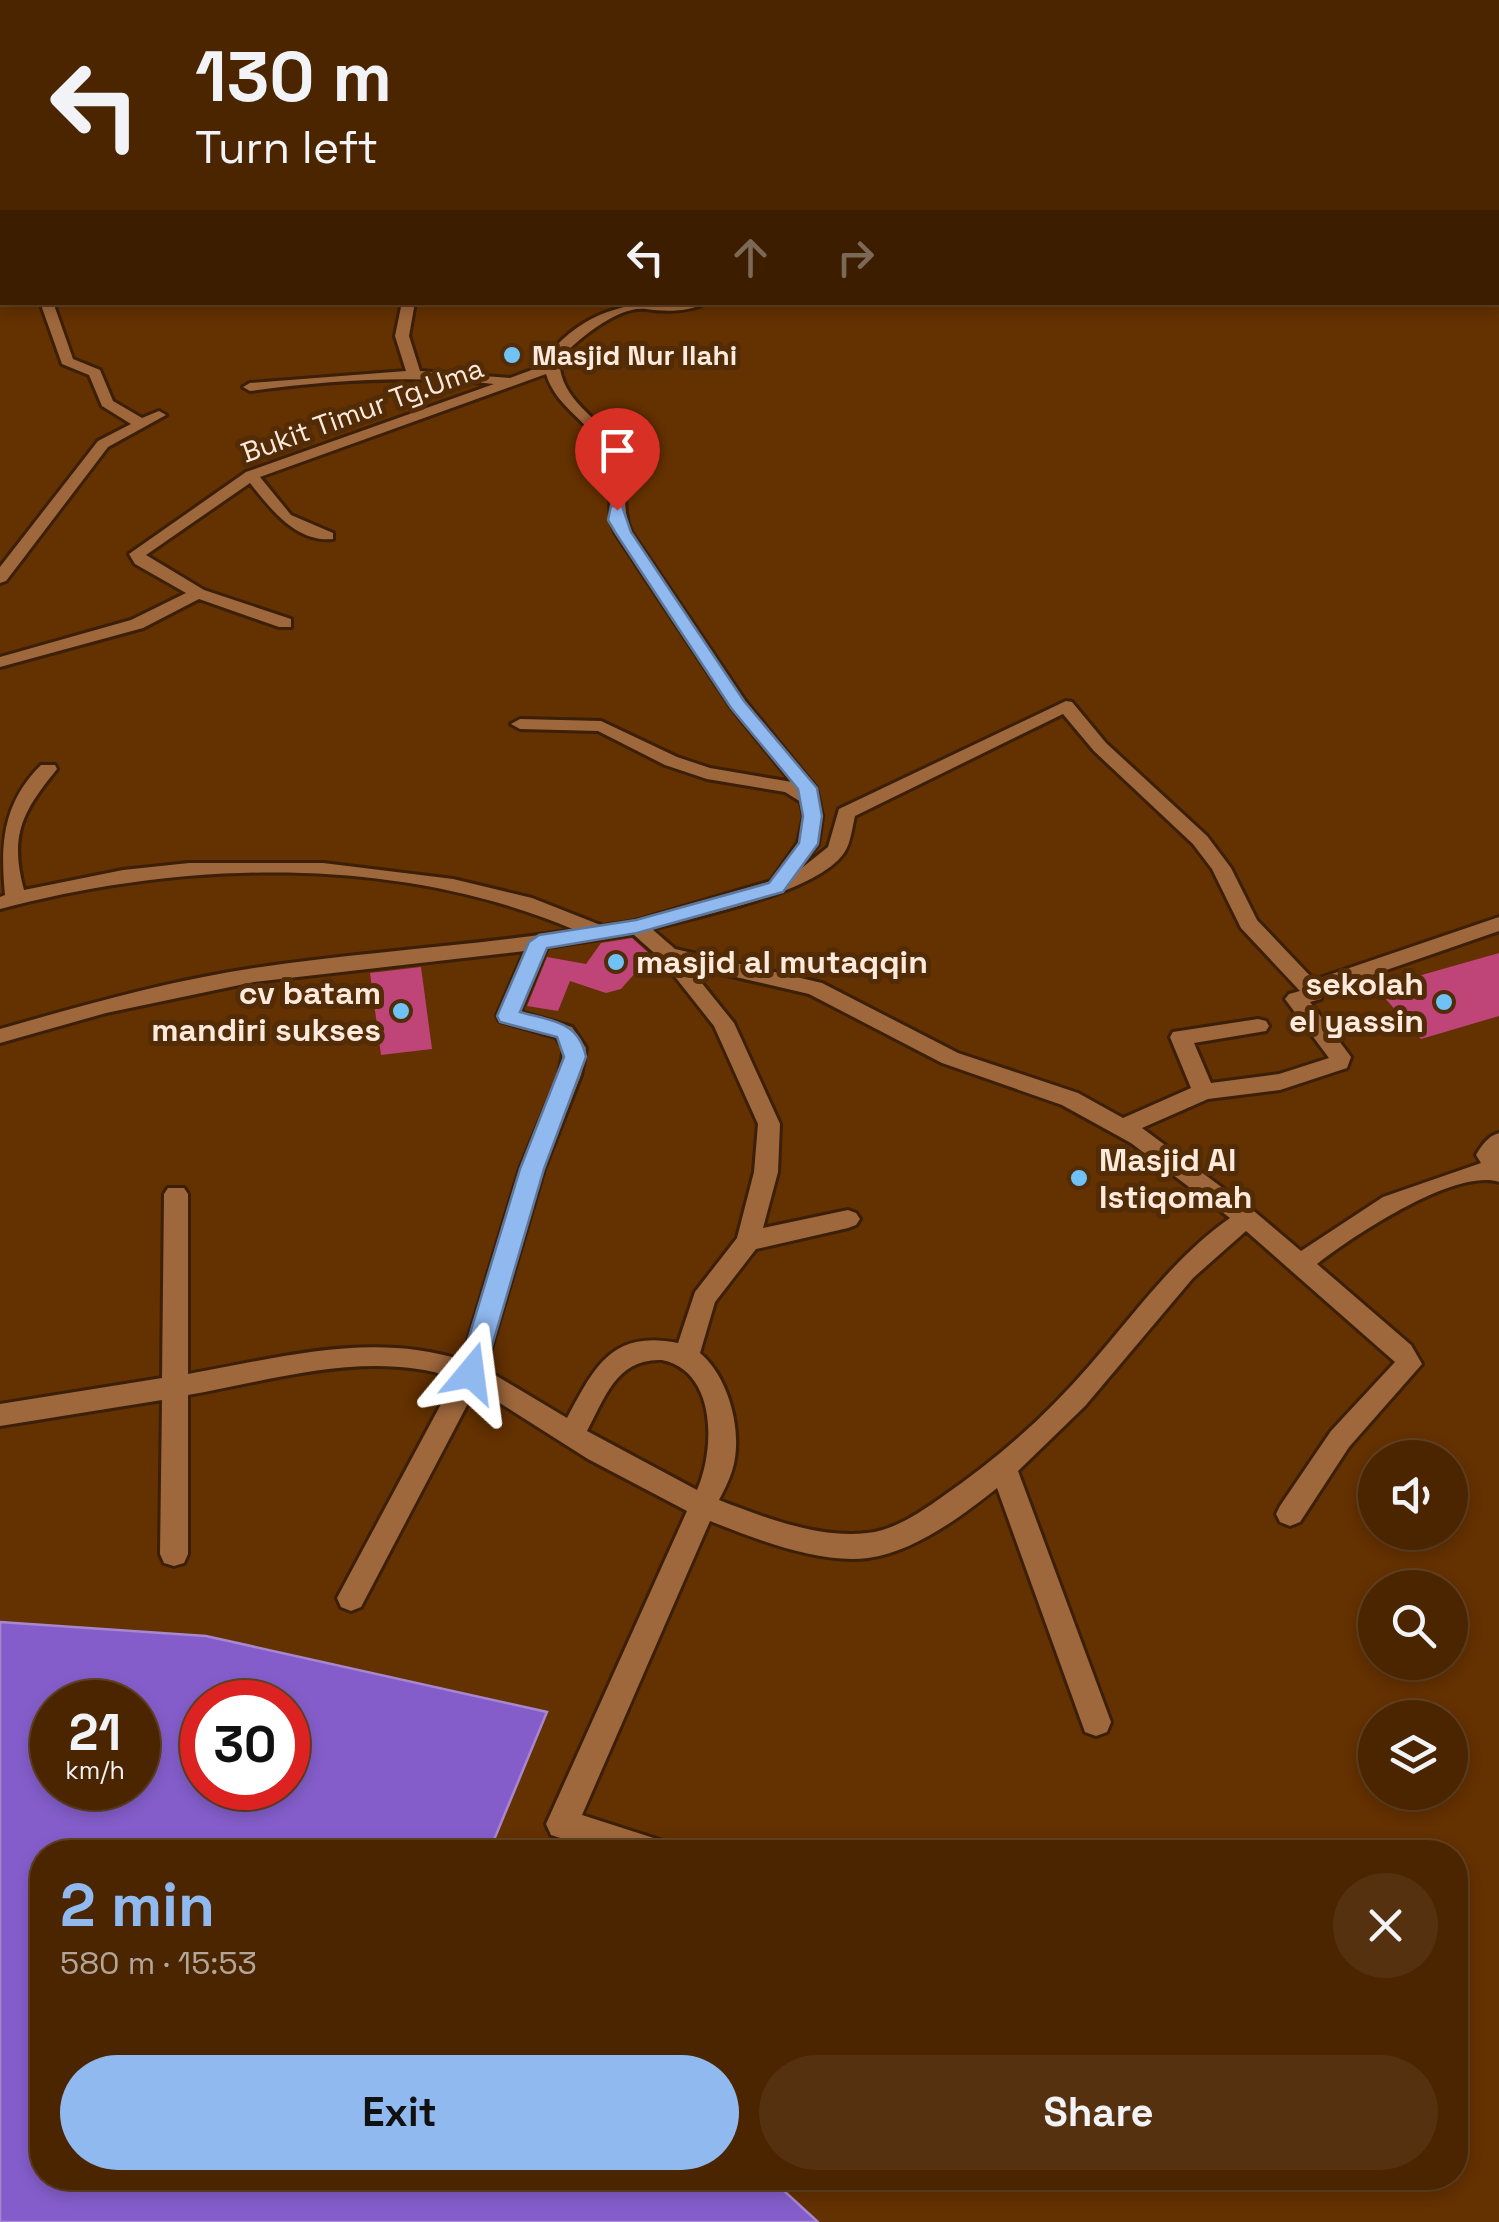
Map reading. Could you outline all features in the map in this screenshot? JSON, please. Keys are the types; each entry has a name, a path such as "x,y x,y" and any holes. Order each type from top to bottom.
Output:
{"street":[{"path":"47,305 67,361 95,373 108,402 140,422"},
{"path":"408,305 402,336 415,376"},
{"path":"642,305 598,318 562,344 551,368 563,400 612,451 622,481 616,514 623,532 738,704 794,768 811,800 808,844 776,888"},
{"path":"653,305 680,305"},
{"name":"Bukit Timur Tg.Uma","path":"285,624 198,593 141,562 136,554 251,474 551,368"},
{"path":"250,388 341,377 415,376 512,382"},
{"path":"0,578 103,444 159,415"},
{"path":"251,474 286,518 327,536"},
{"path":"0,662 137,624 198,593"},
{"path":"0,1036 106,1006 254,975 602,933 776,888 820,867 837,849 846,813 1066,706 1100,747 1200,840 1221,868 1248,922 1314,994 1295,1001 1340,1057 1339,1063 1280,1082 1204,1092 1122,1128"},
{"path":"520,724 601,726 671,761 790,787 811,800"},
{"path":"48,769 20,797 7,824 2,850 8,901 57,887 146,874 256,870 381,876 514,900 602,933"},
{"path":"1310,989 1499,924"},
{"path":"637,927 668,954 723,1024 769,1124 766,1172 748,1241 704,1299 687,1355"},
{"path":"351,1598 471,1373 532,1169 575,1057 572,1040 564,1032 508,1016 539,942"},
{"path":"668,954 816,988 950,1058 1070,1099 1122,1128 1302,1263 1409,1364 1340,1439 1290,1514"},
{"path":"1204,1092 1181,1037 1258,1026"},
{"path":"1302,1263 1382,1204 1418,1188 1496,1170 1488,1155 1499,1141"},
{"path":"174,1554 176,1194"},
{"path":"0,1415 368,1356 437,1362 471,1373 702,1507 798,1537 864,1547 903,1534 1004,1470 1023,1445 1073,1402 1180,1273 1210,1242 1247,1218"},
{"path":"748,1241 848,1220"},
{"path":"572,1434 624,1356 658,1349 687,1355 706,1375 720,1421 720,1468 562,1824 613,1840"},
{"path":"1004,1470 1096,1722"}],"shaded area":[{"path":"0,1622 206,1636 547,1712 494,1840 30,1840 30,2190 783,2190 818,2222 0,2222"}],"building":[{"path":"632,938 651,955 621,989 606,993 570,981 558,1011 527,1006 547,957 586,964 601,943"},
{"name":"sekolah el yassin","path":"1499,953 1499,1016 1421,1039 1376,988"},
{"name":"cv batam mandiri sukses","path":"421,967 432,1049 381,1055 370,973"}],"place":[{"name":"Masjid Nur Ilahi","path":"512,355"},
{"name":"masjid al mutaqqin","path":"616,962"},
{"name":"sekolah el yassin","path":"1444,1002"},
{"name":"cv batam mandiri sukses","path":"401,1011"},
{"name":"Masjid Al Istiqomah","path":"1079,1178"}],"route":[{"path":"471,1373 532,1169 575,1057 572,1040 564,1032 512,1021 508,1016 539,942 637,927 776,888 808,844 813,816 807,788 738,704 623,532 616,520 617,510"}]}
